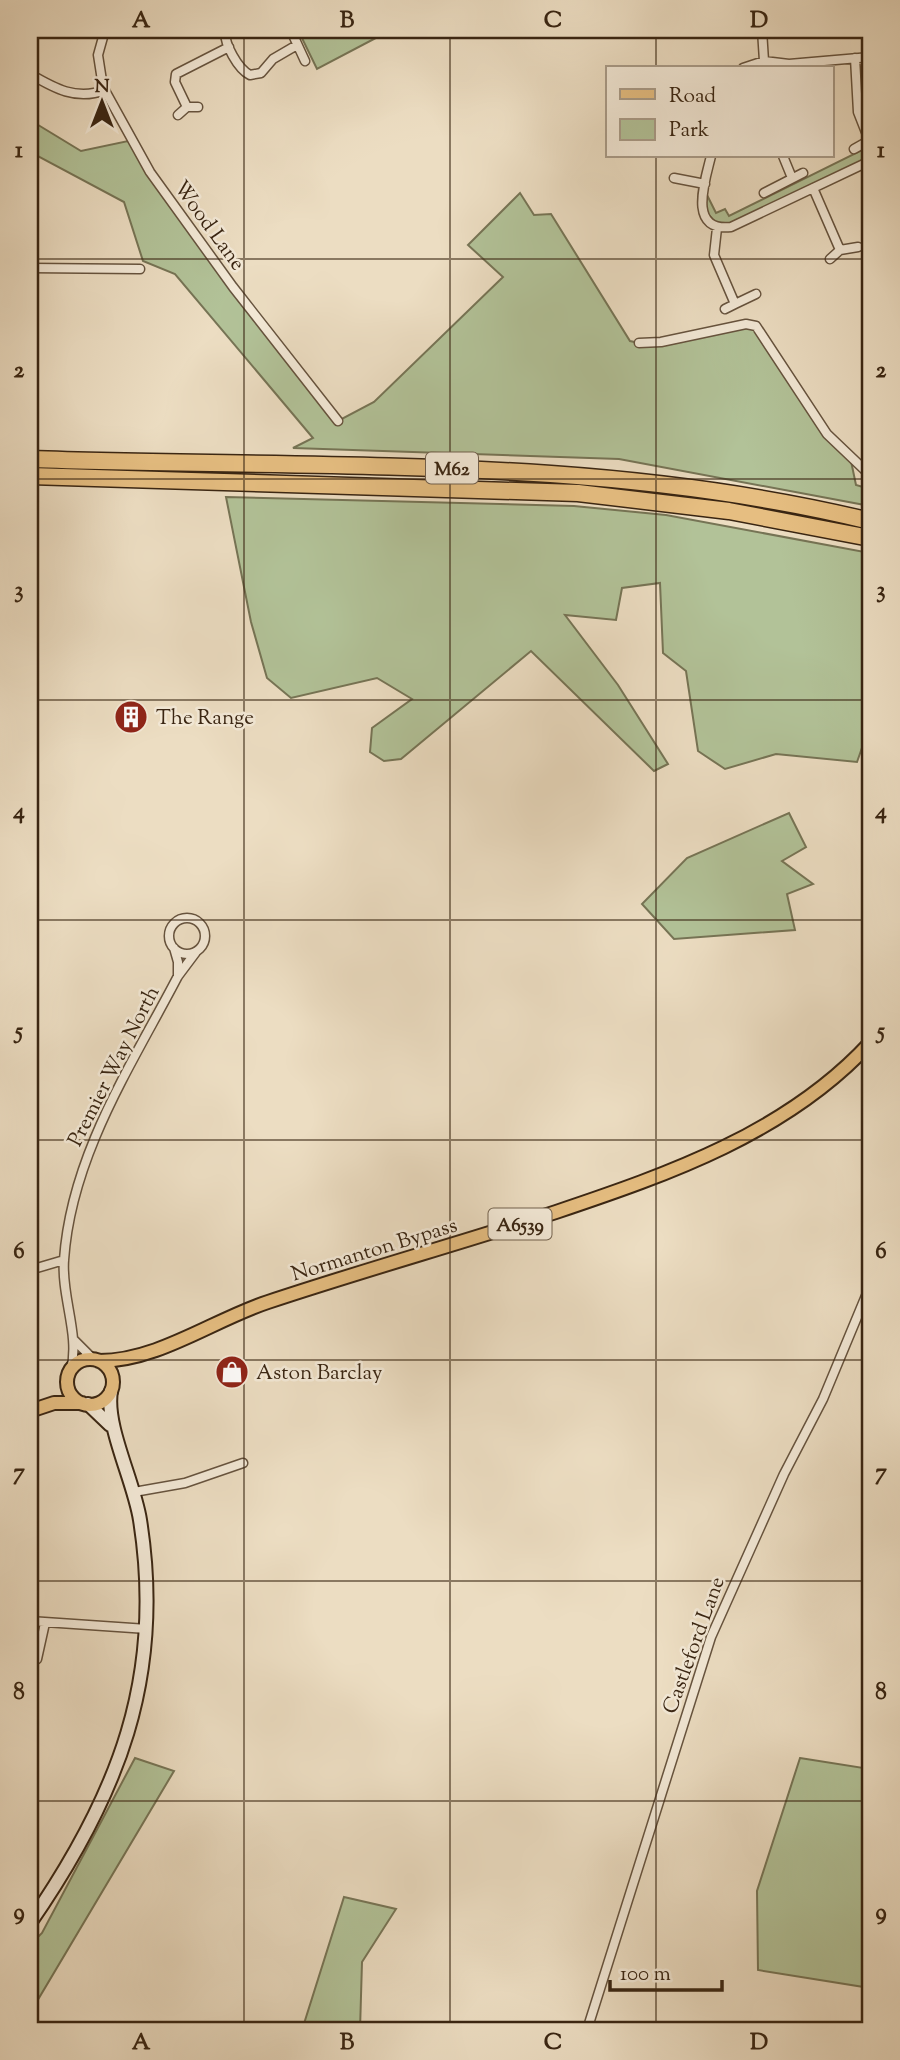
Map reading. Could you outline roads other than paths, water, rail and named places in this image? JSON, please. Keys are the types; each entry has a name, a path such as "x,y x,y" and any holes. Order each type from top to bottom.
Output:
{"highway":[{"name":"M62","path":"30,459 466,468 561,474 735,494 870,521"},
{"name":"M62","path":"30,476 578,493 729,511 870,538"}],"main road":[{"name":"Normanton Bypass","path":"96,1360 132,1358 258,1305 422,1256 619,1191 712,1154 785,1114 869,1046"},
{"name":"Normanton Bypass","path":"112,1388 126,1366 148,1352"},
{"name":"A6539","path":"30,1411 69,1375 76,1363 96,1360"},
{"path":"96,1360 110,1370 112,1388"},
{"path":"69,1375 71,1394 87,1404"},
{"name":"A6539","path":"30,1411 69,1401 87,1404 105,1399 112,1388"}],"street":[{"name":"Wood Lane","path":"105,30 98,55 105,90 150,172 233,287 338,421"},
{"path":"225,30 229,47 242,69 250,75 261,73 273,59 297,45"},
{"path":"762,30 764,61"},
{"path":"293,35 305,61"},
{"path":"187,107 175,82 176,74 229,47"},
{"path":"749,66 764,61 788,66 870,57"},
{"path":"854,149 870,140 858,112 855,58"},
{"path":"30,74 61,91 91,94 105,90"},
{"path":"178,115 187,107 198,107"},
{"path":"712,158 705,184 703,212 708,223 717,228 731,228 870,161"},
{"path":"784,158 792,178"},
{"path":"764,193 803,173"},
{"path":"674,178 705,184"},
{"path":"813,188 840,250"},
{"path":"717,228 715,255 735,304"},
{"path":"830,259 840,250 858,247"},
{"path":"30,268 140,269"},
{"path":"725,309 756,294"},
{"path":"639,343 661,342 746,324 757,326 827,434 870,475"},
{"name":"Premier Way North","path":"69,1375 73,1338 64,1289 64,1260 71,1206 86,1154 178,976 204,944 205,930 199,921 189,917 177,920 170,930 178,962 178,976"},
{"path":"867,927 870,917"},
{"path":"174,948 184,954 196,952"},
{"path":"30,1270 64,1260"},
{"name":"Castleford Lane","path":"587,2030 711,1637 784,1474 829,1386 870,1286"},
{"path":"73,1338 96,1360"},
{"path":"30,1923 54,1888 115,1774 133,1717 143,1673 147,1629 146,1570 134,1492 109,1412 112,1388"},
{"path":"87,1404 104,1417 114,1431"},
{"path":"134,1492 185,1483 243,1463"},
{"path":"30,1621 147,1629"},
{"path":"37,1659 45,1623"}],"place":[{"name":"The Range","path":"131,717"},
{"name":"Aston Barclay","path":"232,1372"}]}
